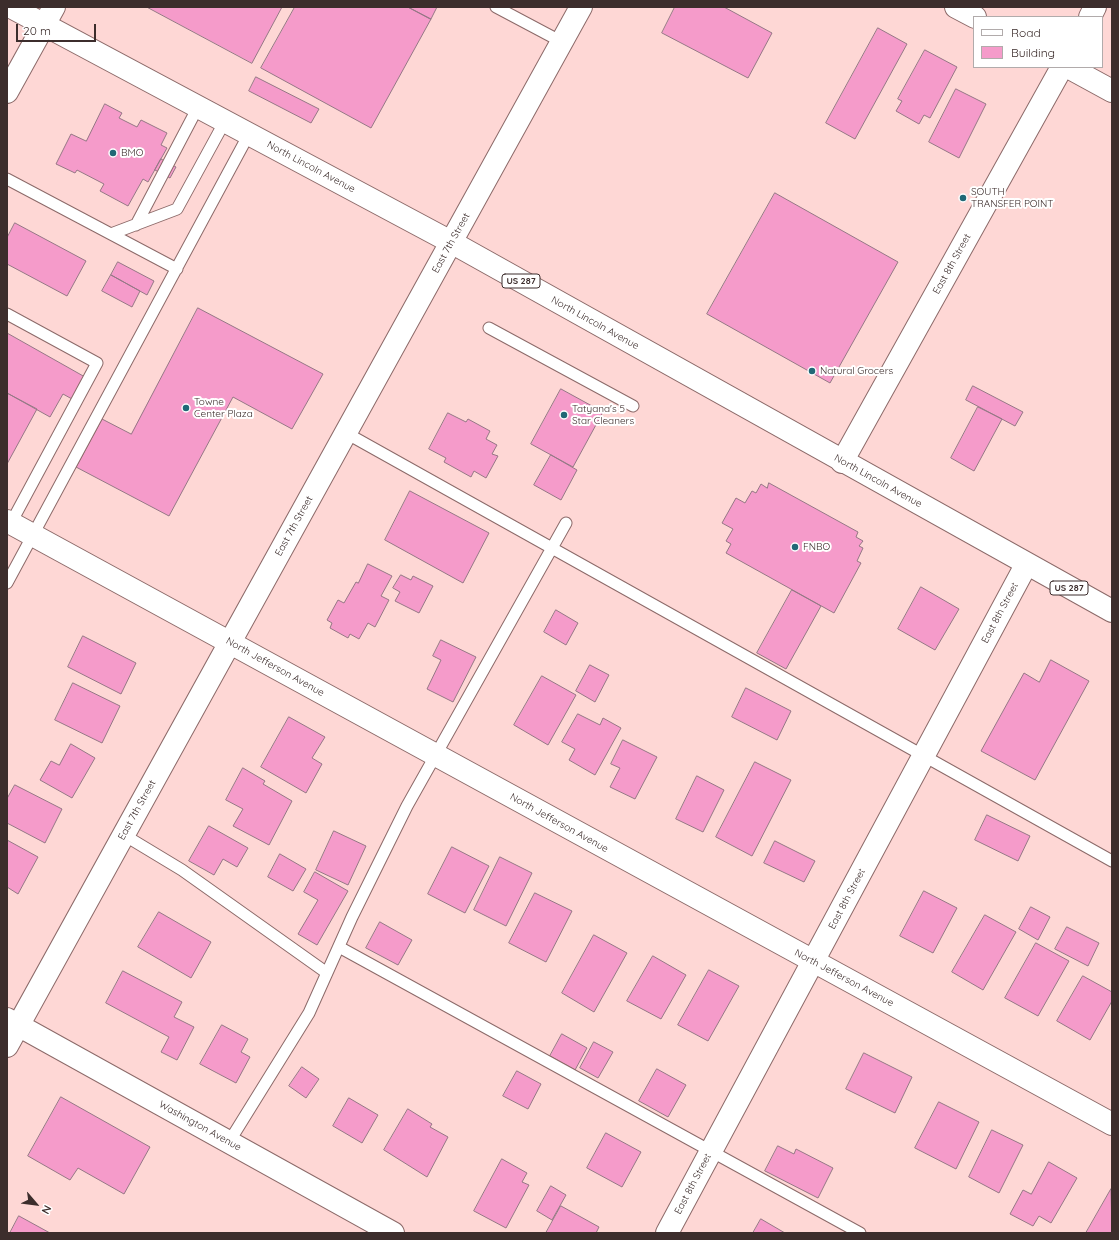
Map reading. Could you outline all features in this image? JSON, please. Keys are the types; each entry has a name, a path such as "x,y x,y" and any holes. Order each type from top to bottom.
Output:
{"main road":[{"name":"North Lincoln Avenue","path":"11,7 49,16 198,107 451,242 1026,565 1112,611"},
{"name":"East 7th Street","path":"7,1046 13,1022 124,835 581,7"},
{"path":"956,7 973,16"},
{"path":"1090,16 1095,7"},
{"path":"7,92 49,16"},
{"name":"East 8th Street","path":"842,462 1061,68"},
{"path":"1070,68 1112,91"},
{"name":"North Jefferson Avenue","path":"9,522 1112,1124"},
{"name":"East 8th Street","path":"667,1233 1026,565"},
{"name":"Washington Avenue","path":"13,1022 393,1233"}],"lane":[{"path":"496,7 562,42"},
{"path":"136,225 198,107"},
{"path":"111,234 178,209 225,121"},
{"path":"7,583 34,536 249,134"},
{"path":"7,179 177,269"},
{"path":"7,314 97,364 9,522"},
{"path":"489,328 633,406"},
{"path":"346,433 1112,861"},
{"path":"229,1142 310,1013 339,947 407,806 566,523"},
{"path":"124,835 182,870 327,973"},
{"path":"339,947 860,1233"}],"building":[{"path":"147,7 282,7 252,63"},
{"path":"295,7 408,7 431,19 371,128 261,68"},
{"path":"408,7 437,7 431,19"},
{"path":"675,7 724,7 772,33 748,78 662,33"},
{"path":"878,28 907,44 855,139 826,123"},
{"path":"925,50 957,67 930,118 924,115 919,124 896,111 902,101 898,99"},
{"path":"256,77 319,109 311,123 249,91"},
{"path":"956,89 986,104 959,158 929,142"},
{"name":"BMO","path":"105,104 122,113 119,118 137,127 141,120 167,133 161,145 167,148 148,182 143,179 128,206 100,191 104,184 77,170 75,173 56,164 71,134 86,141"},
{"path":"161,159 176,167 170,178 155,170"},
{"path":"775,193 898,262 830,383 707,314"},
{"path":"15,223 86,261 67,296 7,264 7,238"},
{"path":"118,262 154,281 147,295 111,275"},
{"path":"111,275 140,291 132,307 102,291"},
{"name":"Towne Center Plaza","path":"198,308 323,374 292,429 233,397 169,516 76,467 102,419 131,434"},
{"path":"7,333 85,377 72,399 63,394 50,417 7,393"},
{"path":"973,386 1023,412 1015,426 966,400"},
{"path":"561,389 603,412 573,467 531,444"},
{"path":"7,393 37,409 7,464"},
{"path":"978,407 1002,419 974,471 951,458"},
{"path":"448,413 466,422 468,419 490,431 486,439 497,445 492,454 498,456 486,478 474,471 471,477 444,462 446,458 429,449"},
{"path":"551,455 577,470 561,500 534,485"},
{"name":"FNBO","path":"769,483 858,532 856,537 863,541 859,546 863,548 857,561 861,563 834,613 726,553 731,544 726,541 733,529 722,523 736,498 745,503 752,491 756,493 761,484 767,488"},
{"path":"410,491 489,533 463,583 385,540"},
{"path":"368,564 392,576 381,596 389,600 375,627 368,623 359,639 350,634 348,638 330,628 332,623 327,620 338,600 344,603 356,582 358,583"},
{"path":"401,575 411,580 413,576 433,586 419,613 395,601 400,592 393,588"},
{"path":"921,587 959,609 935,650 898,629"},
{"path":"792,590 821,606 786,669 757,653"},
{"path":"556,610 578,623 566,645 544,632"},
{"path":"83,636 136,663 121,694 68,667"},
{"path":"441,640 476,657 453,702 427,689 441,660 433,656"},
{"path":"1051,660 1089,681 1035,780 981,751 1024,673 1039,682"},
{"path":"590,665 609,675 595,702 576,691"},
{"path":"542,676 576,695 548,745 514,725"},
{"path":"73,683 120,706 102,743 55,720"},
{"path":"746,688 791,711 777,740 732,717"},
{"path":"578,714 600,725 603,718 621,728 595,775 569,760 575,749 562,742"},
{"path":"289,717 325,737 312,758 322,764 306,793 261,767"},
{"path":"623,740 657,757 635,799 610,787 620,768 611,764"},
{"path":"71,744 95,758 72,798 40,780 51,761 59,765"},
{"path":"755,762 791,780 752,856 716,837"},
{"path":"243,768 265,781 263,784 292,801 269,845 233,826 243,809 226,800"},
{"path":"697,776 724,790 703,832 676,819"},
{"path":"15,785 62,809 45,843 7,823 7,799"},
{"path":"987,815 1030,836 1018,861 975,840"},
{"path":"209,826 248,848 237,867 223,859 214,875 189,861"},
{"path":"334,831 366,846 348,885 316,870"},
{"path":"7,840 38,857 18,894 7,887"},
{"path":"775,841 815,861 804,882 764,863"},
{"path":"452,847 489,866 465,913 428,894"},
{"path":"280,854 306,869 293,891 268,877"},
{"path":"500,857 532,873 506,926 474,910"},
{"path":"315,872 348,891 317,945 298,934 318,900 304,892"},
{"path":"924,891 957,908 933,953 900,936"},
{"path":"535,893 572,911 546,962 509,943"},
{"path":"1031,907 1050,917 1038,940 1019,929"},
{"path":"159,912 211,942 191,978 138,947"},
{"path":"985,915 1016,932 983,990 952,972"},
{"path":"380,922 412,940 398,965 366,948"},
{"path":"1067,927 1099,943 1088,966 1055,949"},
{"path":"594,935 627,953 594,1012 562,993"},
{"path":"1036,943 1069,961 1038,1016 1005,998"},
{"path":"653,956 686,975 661,1019 627,1001"},
{"path":"709,970 739,986 708,1041 678,1025"},
{"path":"123,971 182,1002 174,1017 194,1027 177,1060 161,1052 169,1037 106,1003"},
{"path":"1083,976 1112,992 1112,1001 1090,1040 1057,1021"},
{"path":"222,1025 248,1039 241,1052 250,1057 236,1083 200,1064"},
{"path":"562,1034 587,1048 575,1070 550,1056"},
{"path":"594,1042 613,1052 598,1078 580,1068"},
{"path":"864,1053 912,1077 895,1113 846,1089"},
{"path":"302,1067 319,1079 306,1098 289,1086"},
{"path":"657,1069 686,1085 668,1117 639,1101"},
{"path":"517,1071 541,1084 528,1109 503,1096"},
{"path":"61,1097 150,1147 124,1194 78,1168 70,1180 28,1156"},
{"path":"349,1098 378,1115 362,1143 333,1126"},
{"path":"939,1102 979,1122 956,1169 915,1148"},
{"path":"408,1109 432,1124 430,1127 448,1137 427,1177 384,1150"},
{"path":"992,1130 1023,1145 999,1193 969,1177"},
{"path":"606,1133 641,1152 622,1187 587,1168"},
{"path":"778,1146 794,1154 796,1149 833,1168 818,1198 765,1171"},
{"path":"502,1159 527,1173 522,1182 529,1185 506,1228 474,1211"},
{"path":"1049,1162 1077,1178 1051,1223 1039,1216 1033,1226 1010,1214 1023,1190 1031,1194"},
{"path":"551,1186 566,1195 552,1220 537,1211"},
{"path":"1111,1189 1112,1233 1086,1233"},
{"path":"561,1206 599,1227 596,1233 546,1233"},
{"path":"19,1216 50,1233 10,1233"},
{"path":"761,1219 785,1233 753,1233"}],"place":[{"name":"BMO","path":"113,153"},
{"name":"SOUTH TRANSFER POINT","path":"963,198"},
{"name":"Natural Grocers","path":"812,371"},
{"name":"Towne Center Plaza","path":"186,408"},
{"name":"Tatyana's 5 Star Cleaners","path":"564,415"},
{"name":"FNBO","path":"795,547"}]}
